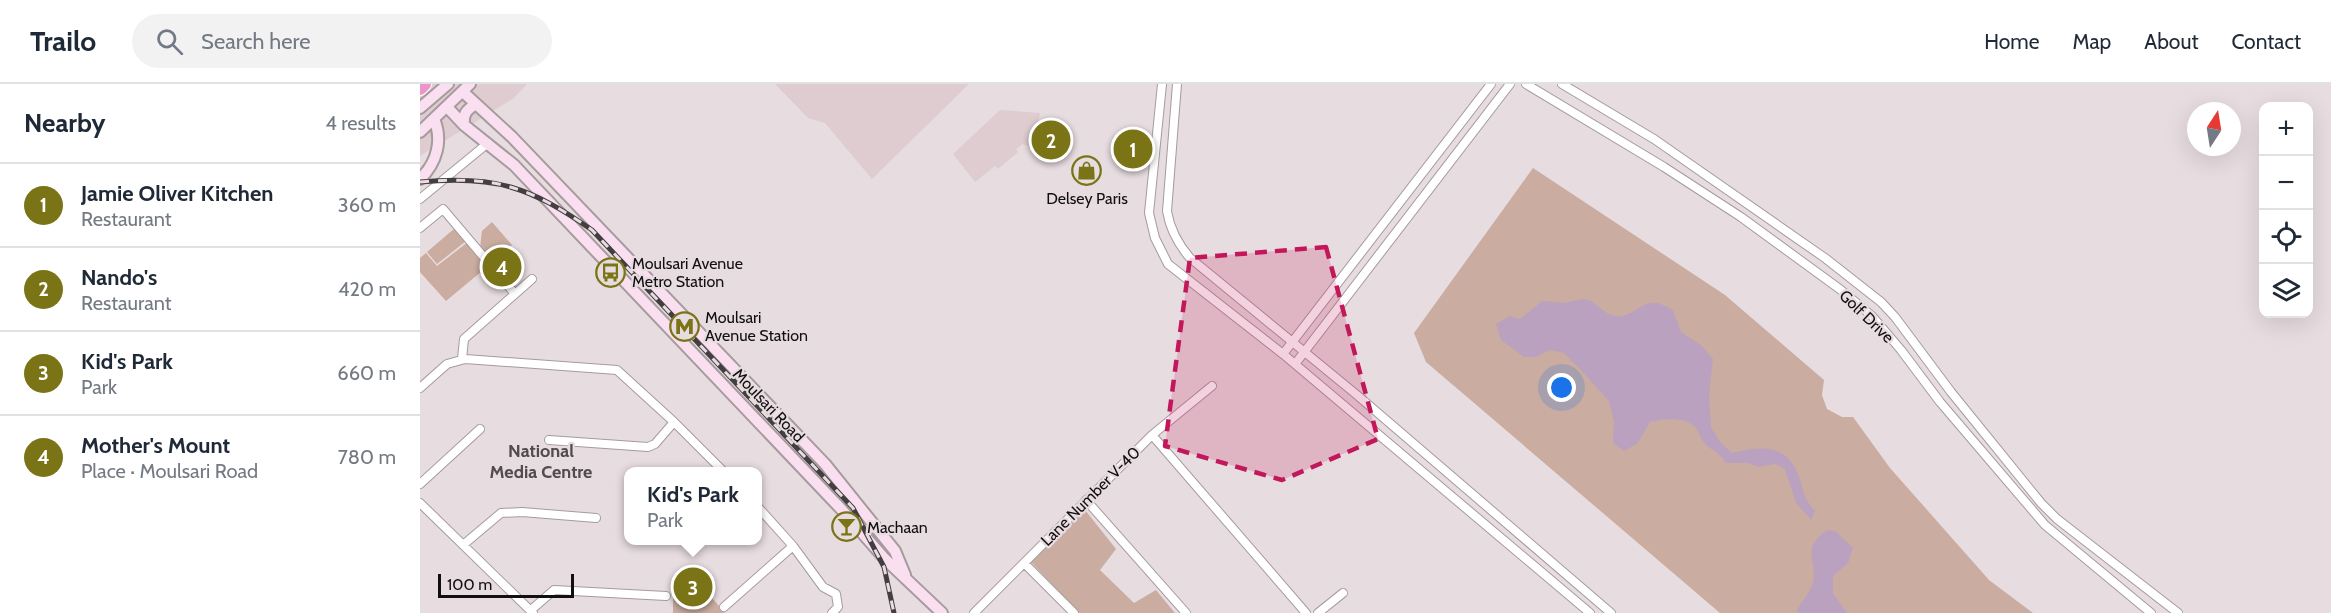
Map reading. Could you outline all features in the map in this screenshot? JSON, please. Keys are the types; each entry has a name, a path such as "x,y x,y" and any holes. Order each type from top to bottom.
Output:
{"highway":[{"path":"420,88 424,84"}],"street":[{"path":"420,108 448,84"},
{"path":"1162,84 1149,213 1155,238 1168,264 1283,354 1590,613 1598,602"},
{"path":"1177,84 1167,211 1175,239 1190,258 1305,351 1611,613"},
{"path":"1283,354 1491,84"},
{"path":"1295,364 1510,84"},
{"name":"Golf Drive","path":"1526,84 1664,167 1731,211 1841,290 1872,316 1940,402 2045,525 2151,613"},
{"name":"Golf Drive","path":"1562,84 1654,139 1850,276 1895,317 2021,481 2057,519 2178,613"},
{"path":"420,132 466,88"},
{"name":"Moulsari Road","path":"466,88 476,104 513,137 825,464 895,551 906,578"},
{"path":"464,125 465,112 476,104"},
{"name":"Moulsari Road","path":"447,107 464,125 522,173 842,510 885,559 942,613"},
{"path":"420,178 429,169 438,145 438,128 434,119"},
{"path":"420,199 488,143"},
{"path":"420,228 443,209 515,294"},
{"path":"462,359 464,339 532,279"},
{"path":"420,388 447,364 462,359 617,370 720,467"},
{"name":"Lane Number V-40","path":"974,613 1152,435 1212,386"},
{"path":"1940,402 1951,392"},
{"path":"549,440 648,447 655,444 674,422"},
{"path":"420,484 480,429"},
{"path":"1152,435 1306,613"},
{"path":"1407,457 1416,446"},
{"path":"1086,500 1186,613"},
{"path":"420,503 532,612 554,590 666,596"},
{"path":"762,511 793,546 823,587 836,594 838,607 832,613"},
{"path":"463,545 501,513 596,518"},
{"path":"724,607 793,546"},
{"path":"1024,563 1074,613"},
{"path":"1318,613 1343,593"}],"highlighted area":[{"path":"1326,247 1378,439 1282,480 1165,446 1190,258"}],"shaded area":[{"path":"420,84 527,84 514,98 420,156"},
{"path":"775,84 969,84 872,179 825,123 808,118"},
{"path":"1000,110 1040,113 1034,148 1023,144 1016,149 1018,152 998,169 995,166 975,182 953,154"},
{"path":"1533,168 1725,295 1824,380 1822,395 1827,409 1842,417 1853,417 1890,468 1989,580 2033,613 1720,613 1426,362 1414,333"},
{"path":"492,222 512,245 492,262 480,248 482,231"},
{"path":"455,228 466,241 437,264 427,252"},
{"path":"468,242 488,266 446,301 420,272 420,258 426,253 437,266"},
{"path":"1583,299 1591,301 1611,315 1618,316 1650,303 1660,304 1673,310 1681,332 1702,346 1713,359 1709,394 1711,427 1720,442 1732,453 1763,449 1772,450 1788,458 1799,477 1806,498 1815,511 1811,520 1796,503 1785,469 1775,464 1758,467 1749,463 1726,463 1703,442 1696,428 1686,422 1668,419 1650,422 1637,444 1624,451 1613,443 1614,422 1609,401 1564,353 1550,350 1535,357 1524,357 1501,340 1496,324 1510,316 1520,319 1542,301 1564,303"},
{"path":"1085,510 1116,549 1100,570 1134,603 1156,590 1175,613 1079,613 1031,562"},
{"path":"1827,530 1835,531 1853,548 1848,563 1833,576 1833,593 1847,613 1799,613 1797,610 1811,588 1814,577 1812,550 1814,544 1818,537"},
{"path":"695,578 725,613 673,613 673,596"}],"railway":[{"path":"420,182 470,180 511,187 550,203 592,230 853,508 884,567 894,613"}],"place":[{"name":"Nando's","path":"1051,140"},
{"name":"Jamie Oliver Kitchen","path":"1133,149"},
{"name":"Delsey Paris","path":"1087,170"},
{"name":"Mother's Mount","path":"502,267"},
{"name":"Moulsari Avenue Metro Station","path":"611,272"},
{"name":"Moulsari Avenue Station","path":"684,326"},
{"name":"Machaan","path":"846,527"},
{"name":"Kid's Park","path":"693,587"}],"district":[{"name":"National Media Centre","path":"541,461"}]}
